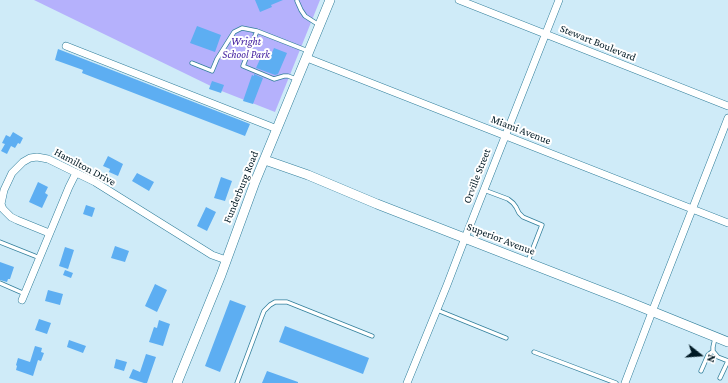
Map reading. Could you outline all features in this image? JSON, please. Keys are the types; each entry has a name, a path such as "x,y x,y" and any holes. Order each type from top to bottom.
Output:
{"street":[{"name":"Funderburg Road","path":"177,383 277,129 330,0"},
{"name":"Stewart Boulevard","path":"459,0 728,106"},
{"name":"Orville Street","path":"407,383 559,0"},
{"path":"66,46 277,129"},
{"name":"Miami Avenue","path":"308,55 505,136 728,224"},
{"path":"625,383 728,118"},
{"name":"Hamilton Drive","path":"50,233 17,220 7,214 1,204 4,190 9,179 16,168 30,158 44,157 76,172 212,255 226,260"},
{"name":"Superior Avenue","path":"265,160 528,262 728,342"},
{"path":"24,297 68,186 76,172"}],"lane":[{"path":"297,1 304,16 320,25"},
{"path":"192,63 212,71 217,59 234,32 242,28 257,31 308,55"},
{"path":"257,31 243,66 274,79 284,76 298,79"},
{"path":"484,190 508,199 513,203 523,217 542,225 528,262"},
{"path":"0,242 40,258"},
{"path":"0,284 24,297"},
{"path":"236,383 264,311 275,302 287,302 372,336"},
{"path":"437,310 506,338"},
{"path":"716,337 713,351 718,357 728,361 720,378"},
{"path":"701,371 708,355 713,351"},
{"path":"534,352 616,383"}],"green space":[{"name":"Wright School Park","path":"34,0 320,0 275,112 219,90"}],"building":[{"path":"255,0 283,0 260,12"},
{"path":"197,26 221,35 215,52 190,43"},
{"path":"274,48 287,53 278,74 275,75 256,68 261,57 269,60"},
{"path":"58,49 250,124 245,136 82,73 83,70 55,60"},
{"path":"254,74 263,78 253,104 243,101 252,75 254,76"},
{"path":"212,81 224,85 221,93 209,89"},
{"path":"13,132 23,138 20,144 18,143 15,148 11,146 7,154 1,151 5,144 2,143 6,135 10,137"},
{"path":"108,156 123,164 118,176 109,172 110,169 103,166"},
{"path":"137,173 154,182 149,191 132,181"},
{"path":"221,177 232,181 225,201 214,198"},
{"path":"38,182 48,187 45,193 48,195 42,208 29,202"},
{"path":"86,205 95,208 92,217 83,214"},
{"path":"206,207 216,212 207,231 197,226"},
{"path":"115,246 129,251 125,262 111,258"},
{"path":"65,247 74,250 68,269 59,266"},
{"path":"0,262 14,267 10,279 8,279 7,282 0,280"},
{"path":"65,270 73,273 71,278 63,275"},
{"path":"155,284 167,290 157,312 145,306"},
{"path":"48,290 63,294 60,305 45,301"},
{"path":"230,300 246,306 220,372 205,366"},
{"path":"39,319 51,323 47,334 35,330"},
{"path":"159,320 170,324 163,346 149,342 154,327 157,328"},
{"path":"285,326 369,358 363,374 279,342"},
{"path":"69,340 86,346 83,353 67,347"},
{"path":"35,346 42,348 41,352 44,353 41,361 38,360 33,376 16,370 18,358 30,362"},
{"path":"146,354 156,357 147,383 129,378 133,369 140,372"},
{"path":"116,359 127,362 124,371 114,368"},
{"path":"267,371 298,382 298,383 262,383"}]}
